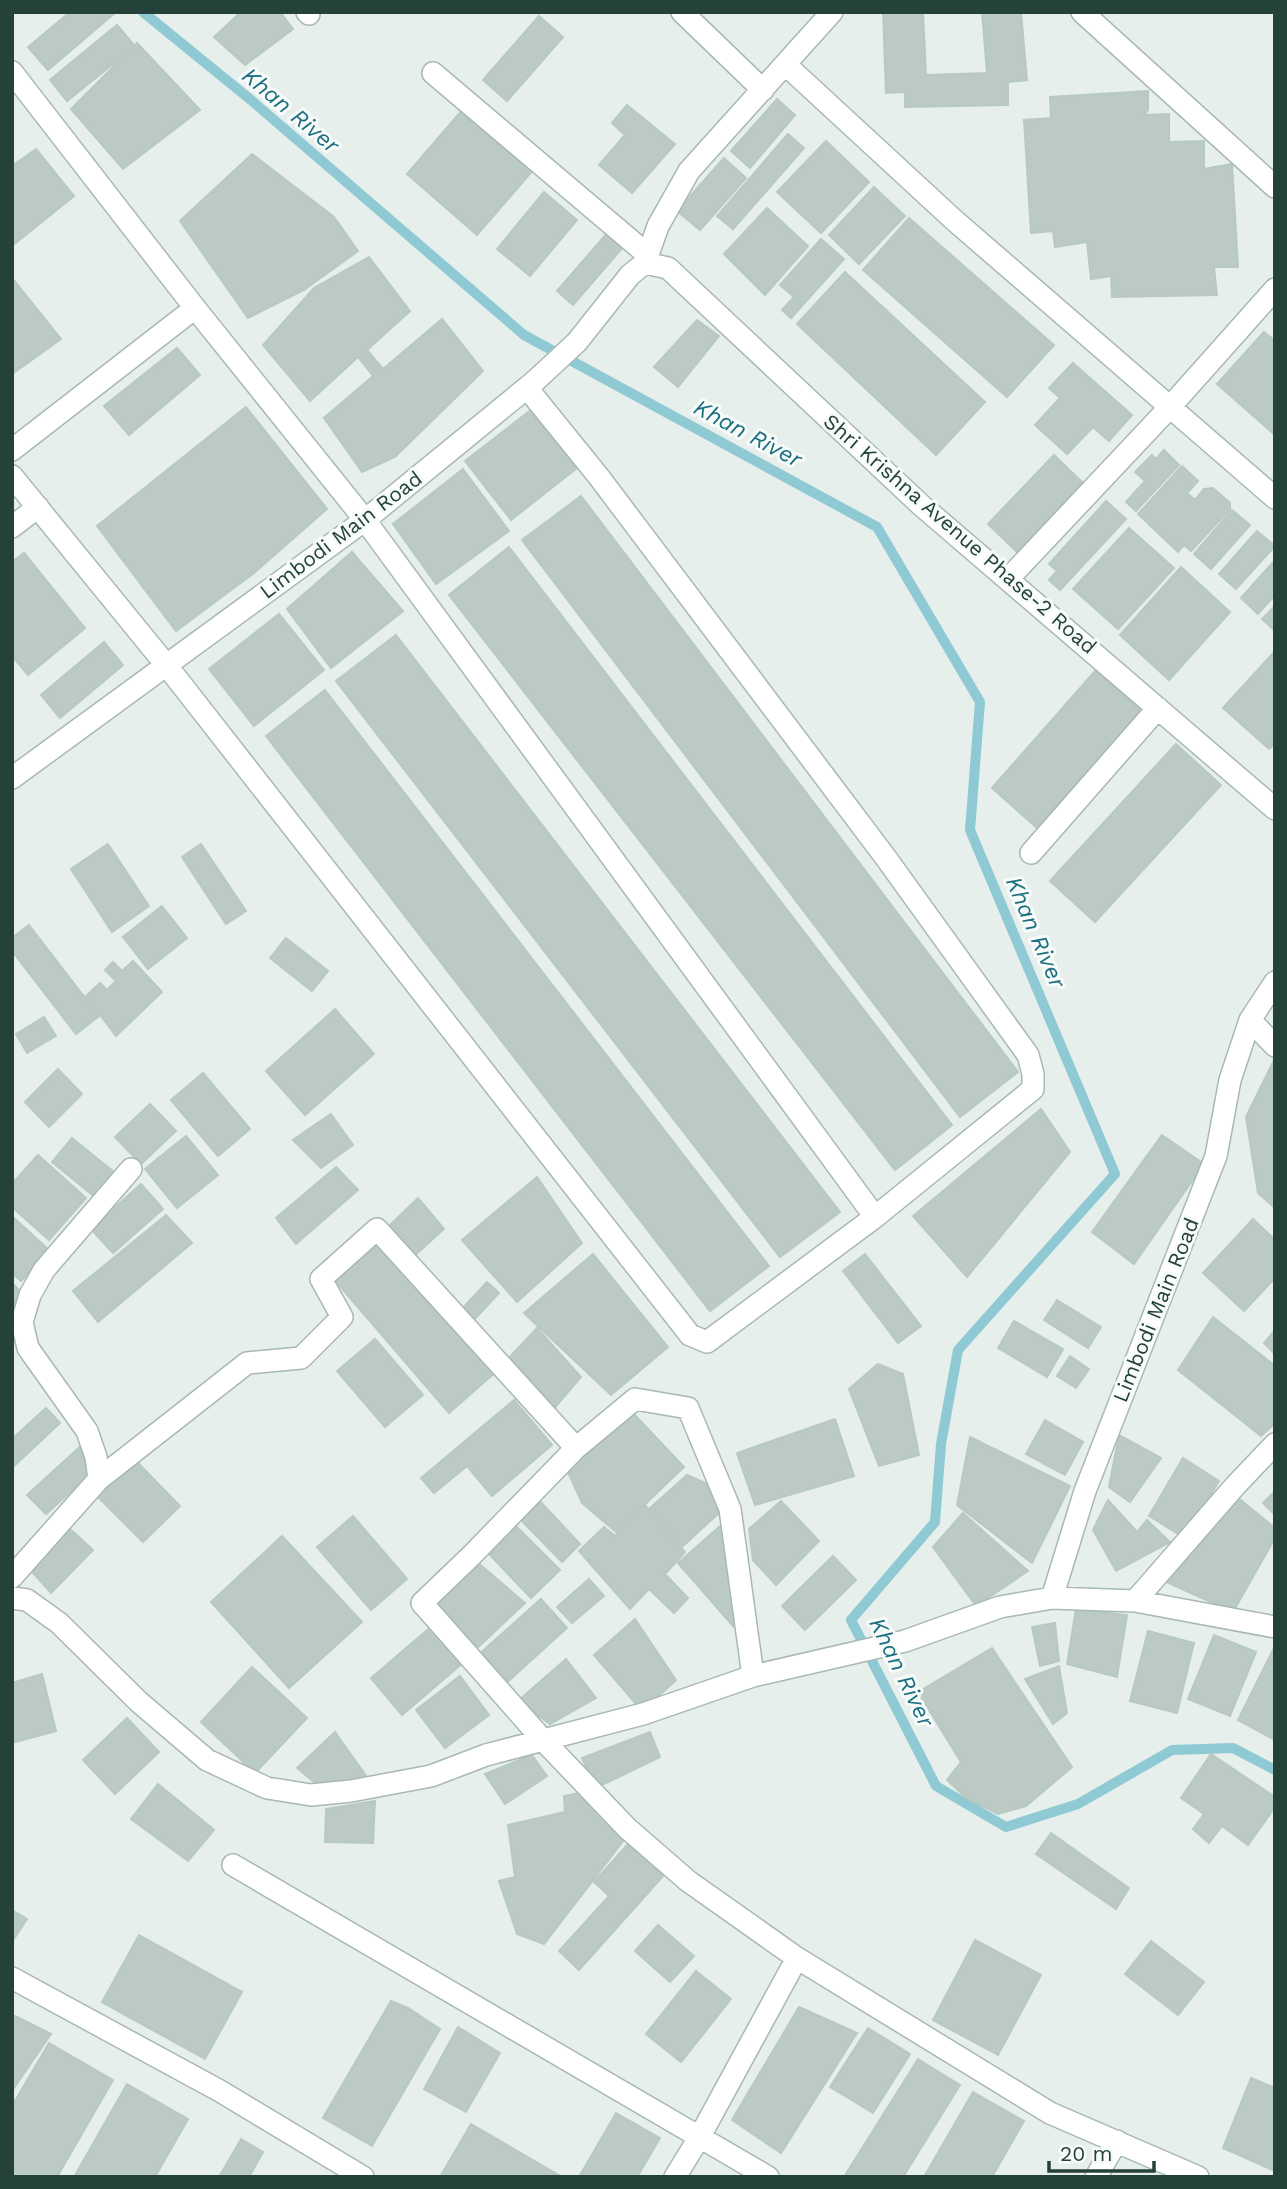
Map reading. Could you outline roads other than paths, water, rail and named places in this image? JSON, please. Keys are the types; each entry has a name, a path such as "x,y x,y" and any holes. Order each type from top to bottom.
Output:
{"street":[{"path":"682,12 763,90"},
{"path":"646,259 658,226 689,172 832,12"},
{"path":"1082,12 1275,187"},
{"path":"786,65 954,220 1275,498"},
{"path":"12,72 195,308 365,520 875,1217"},
{"name":"Shri Krishna Avenue Phase-2 Road","path":"433,73 646,259 668,268 922,506 1275,809"},
{"name":"Limbodi Main Road","path":"12,778 365,520 531,384 577,342 646,259"},
{"path":"1008,579 1170,407 1275,289"},
{"path":"12,450 195,308"},
{"path":"12,476 167,666 690,1335 707,1342 875,1217 1033,1089 1033,1074 1028,1055 870,836 531,384"},
{"path":"12,527 37,507"},
{"path":"1031,853 1158,708"},
{"name":"Limbodi Main Road","path":"1052,1598 1089,1479 1216,1156 1230,1080 1250,1020 1275,982"},
{"path":"1250,1020 1275,1046"},
{"path":"99,1479 96,1457 87,1431 28,1348 17,1327 44,1270 131,1168"},
{"path":"12,1577 99,1479 247,1363 301,1358 342,1317 321,1279 377,1229 576,1448"},
{"path":"753,1676 730,1509 688,1409 635,1399 576,1448 422,1603 542,1739 627,1828 688,1881 797,1958 1050,2113 1198,2177"},
{"path":"1135,1601 1275,1444"},
{"path":"12,1598 27,1600 59,1623 139,1702 207,1760 267,1788 311,1795 351,1791 431,1776 486,1755 643,1714 753,1676 905,1641 1000,1607 1052,1598 1135,1601 1275,1628"},
{"path":"233,1865 768,2177"},
{"path":"675,2177 797,1958"},
{"path":"12,1978 220,2091 363,2177"},
{"path":"1096,2177 1117,2141"}],"waterway":[{"name":"Khan River","path":"143,12 251,100 524,335 877,527 980,702 970,830 1115,1174 958,1350 941,1444 935,1522 851,1620 936,1786 1006,1827 1078,1804 1172,1750 1233,1748 1275,1770"}]}
